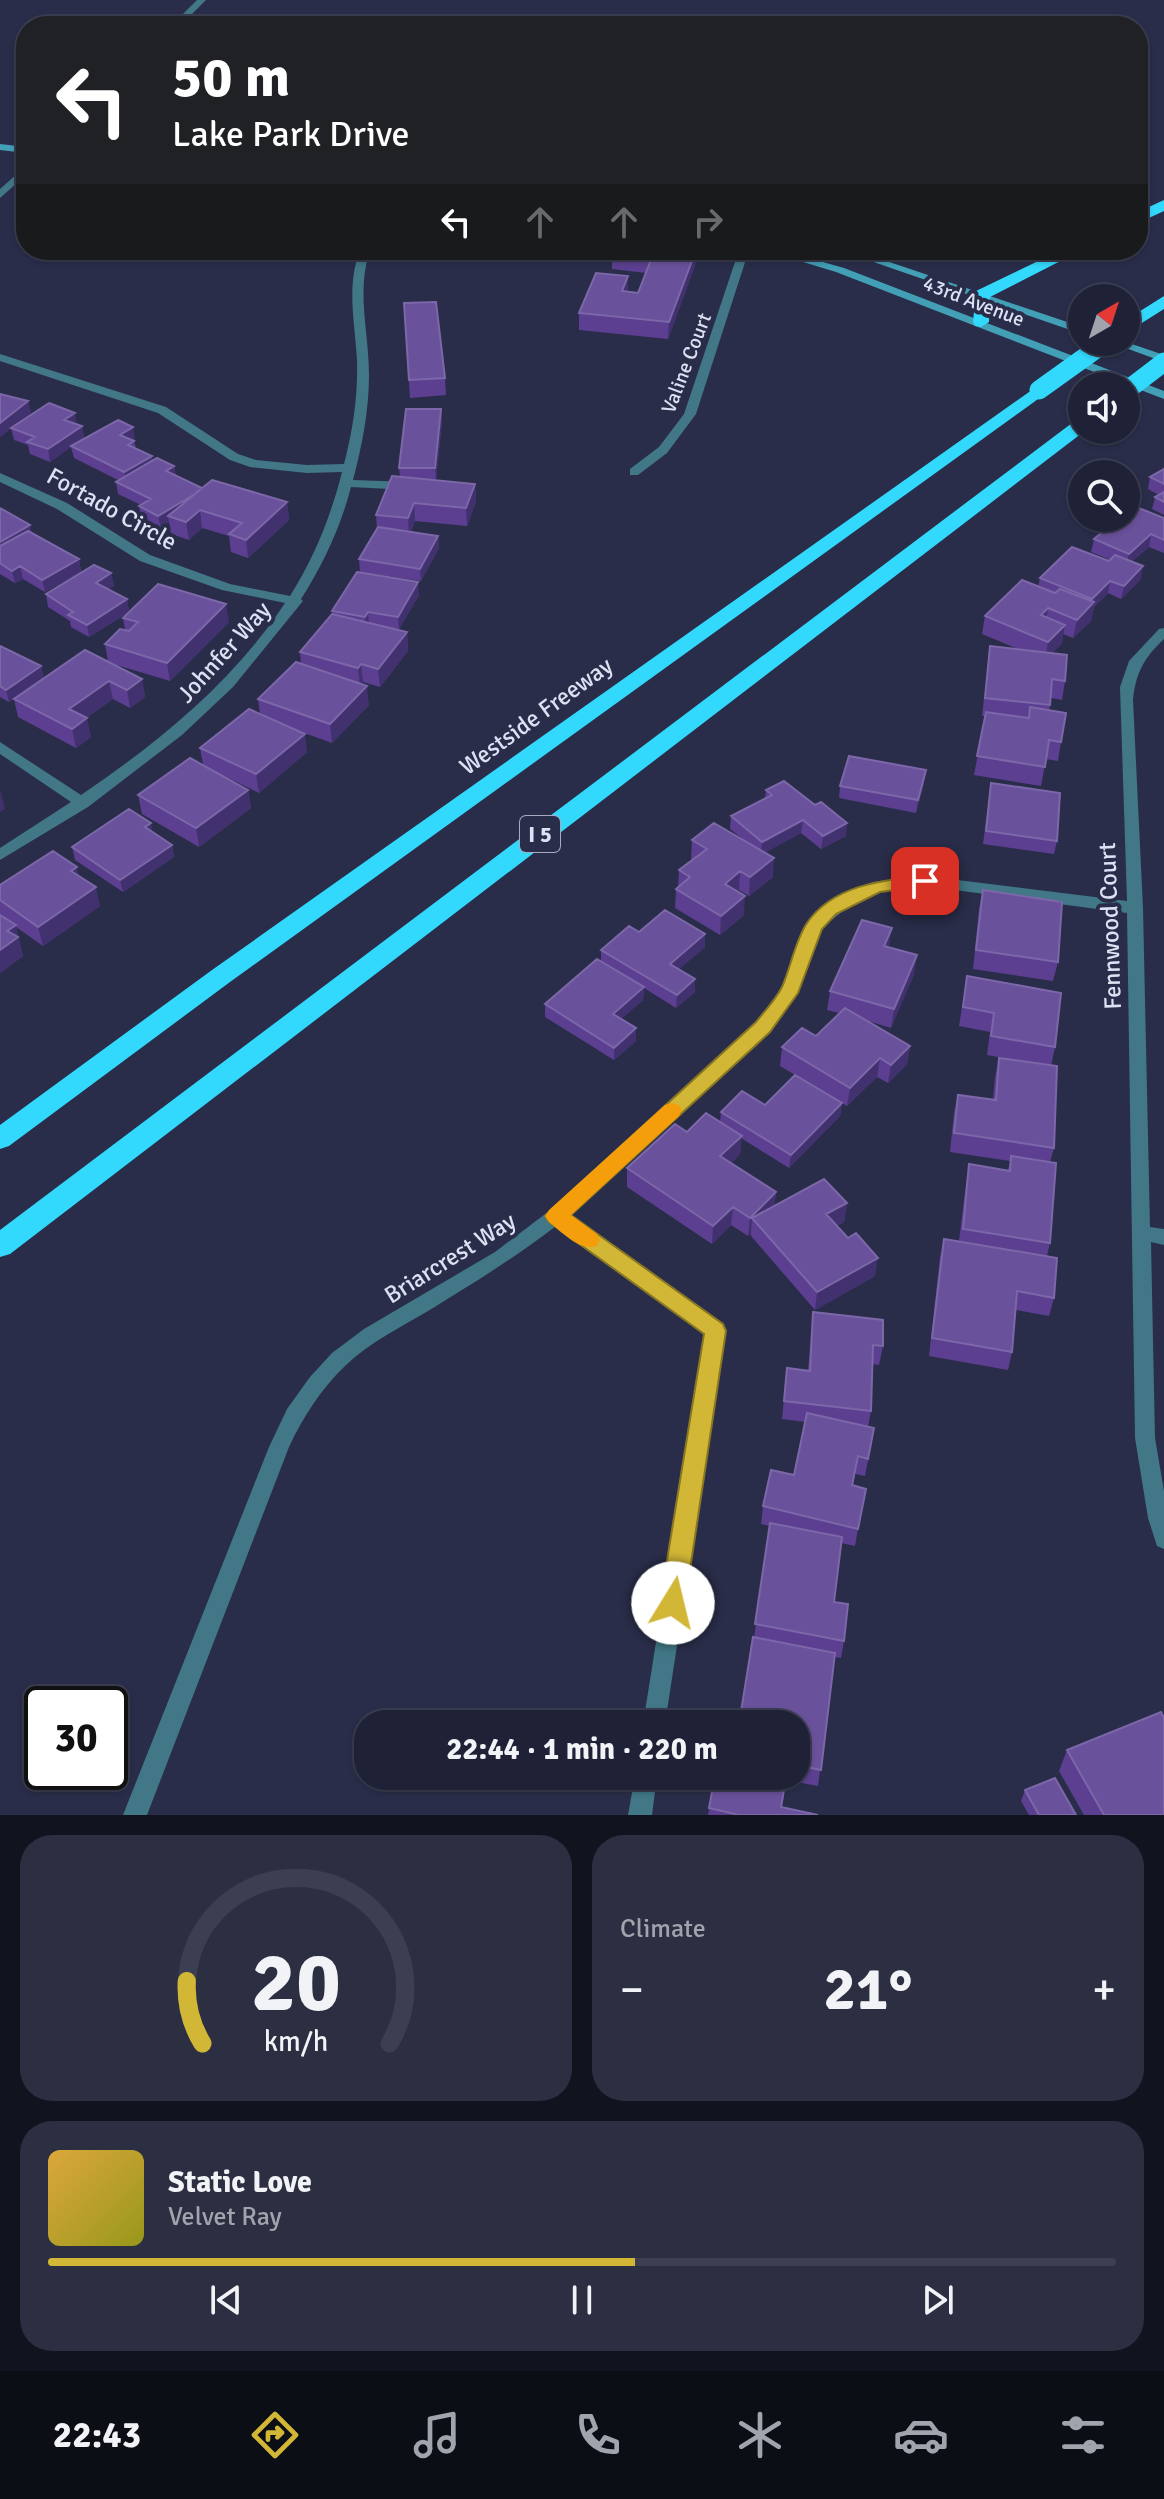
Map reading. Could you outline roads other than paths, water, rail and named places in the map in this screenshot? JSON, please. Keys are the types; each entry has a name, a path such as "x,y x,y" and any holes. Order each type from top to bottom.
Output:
{"highway":[{"path":"981,322 982,295 1054,260"},
{"path":"1140,318 1164,301"},
{"name":"Westside Freeway","path":"0,1139 221,976 1086,356"},
{"path":"1140,380 1164,361"},
{"name":"I 5","path":"0,1246 1068,435"}],"main road":[{"name":"43rd Avenue","path":"804,260 981,322 1164,395"},
{"name":"43rd Avenue","path":"875,260 1068,326"},
{"path":"1140,352 1164,361"}],"street":[{"path":"185,16 202,0"},
{"path":"0,195 16,179"},
{"name":"Johnfer Way","path":"0,855 83,803 143,761 192,721 268,641 296,601 328,537 351,468 363,384 355,284 362,260"},
{"name":"Valine Court","path":"634,472 663,450 690,414 741,260"},
{"path":"0,357 162,410 234,457 254,464 307,469 351,468"},
{"name":"Fortado Circle","path":"0,477 62,506 145,558 227,587 296,601"},
{"path":"347,483 422,486"},
{"name":"Fennwood Court","path":"1164,632 1140,654 1128,671 1126,700 1135,908 1145,1438 1164,1539"},
{"path":"0,747 83,803"},
{"name":"Briarcrest Way","path":"135,1815 279,1447 294,1415 310,1393 339,1359 371,1335 502,1257 556,1216 763,1027 789,993 814,926 845,900 879,886 925,881 1135,908"},
{"path":"556,1216 715,1331 656,1710"},
{"path":"1141,1233 1164,1237"},
{"path":"640,1815 644,1790"}]}
